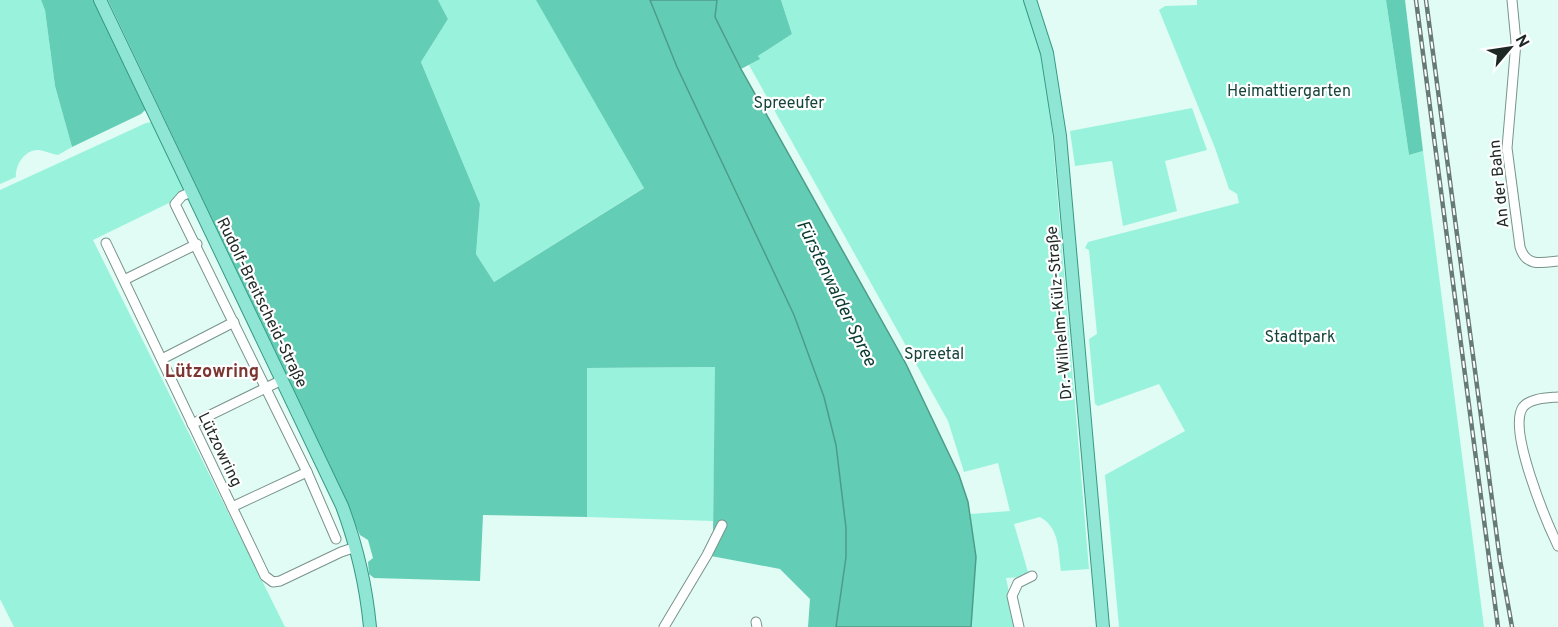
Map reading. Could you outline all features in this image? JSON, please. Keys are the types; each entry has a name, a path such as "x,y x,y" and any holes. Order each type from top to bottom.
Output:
{"main road":[{"name":"Rudolf-Breitscheid-Straße","path":"100,0 329,476 356,548 367,596 370,627"},
{"name":"Dr.-Wilhelm-Külz-Straße","path":"1030,0 1047,53 1060,136 1103,627"}],"street":[{"name":"An der Bahn","path":"1512,0 1516,42 1507,148 1520,247 1524,257 1533,263 1558,261"},
{"path":"191,192 182,196 176,204 307,472 336,539"},
{"name":"Lützowring","path":"106,243 264,574 273,582 292,576 341,552 356,548"},
{"path":"124,280 197,244"},
{"path":"162,359 234,322"},
{"path":"192,424 282,380"},
{"path":"1558,397 1530,402 1522,408 1520,417 1527,466 1558,546"},
{"path":"232,507 307,472"},
{"path":"664,627 722,525"},
{"path":"1019,627 1012,596 1018,583 1032,576"}],"green space":[{"path":"0,0 41,0 45,9 55,86 72,147 58,155 39,150 29,152 19,163 16,177 0,184"},
{"path":"438,0 537,0 645,187 494,282 476,254 480,204 421,62 448,19"},
{"path":"781,0 1025,0 1042,55 1052,131 1089,569 1061,571 1055,533 1040,517 1014,524 1028,572 1021,577 1006,578 1016,627 971,627 976,557 970,514 1010,511 998,463 964,472 948,421 749,65 759,59 758,56 792,34"},
{"name":"Stadtpark","path":"1197,0 1386,0 1409,155 1423,151 1484,627 1119,627 1105,475 1185,431 1159,384 1098,406 1095,404 1089,339 1097,334 1089,250 1085,248 1088,242 1239,203 1237,194 1229,189 1215,148 1159,10 1165,6 1197,5"},
{"path":"1192,108 1207,150 1165,161 1177,211 1123,226 1112,161 1075,166 1070,131"},
{"path":"152,122 185,188 171,202 93,240 285,627 14,627 0,599 0,190"},
{"path":"716,367 713,521 587,517 587,368"}],"shaded area":[{"path":"41,0 95,0 147,108 141,114 72,147 55,86 45,10"},
{"path":"108,0 438,0 448,19 421,62 480,204 476,254 494,282 644,188 536,0 650,0 677,67 794,315 824,397 836,445 846,528 846,557 836,627 808,627 810,599 780,569 711,556 723,530 713,532 715,367 587,368 587,517 483,515 480,581 374,578 369,574 368,562 373,558 368,540 360,535"},
{"path":"717,0 781,0 792,34 758,56 760,59 741,69 715,17"},
{"path":"1386,0 1405,0 1423,151 1409,155"}],"water":[{"name":"Fürstenwalder Spree","path":"650,0 717,0 715,17 741,69 906,364 959,475 968,502 976,557 971,627 836,627 846,557 846,528 836,445 824,397 794,315 677,67"}],"railway":[{"path":"1416,0 1498,627"},
{"path":"1426,0 1500,560 1512,627"}],"district":[{"name":"Lützowring","path":"212,371"}],"park label":[{"name":"Heimattiergarten","path":"1289,90"},
{"name":"Spreeufer","path":"789,102"},
{"name":"Spreetal","path":"934,353"}]}
